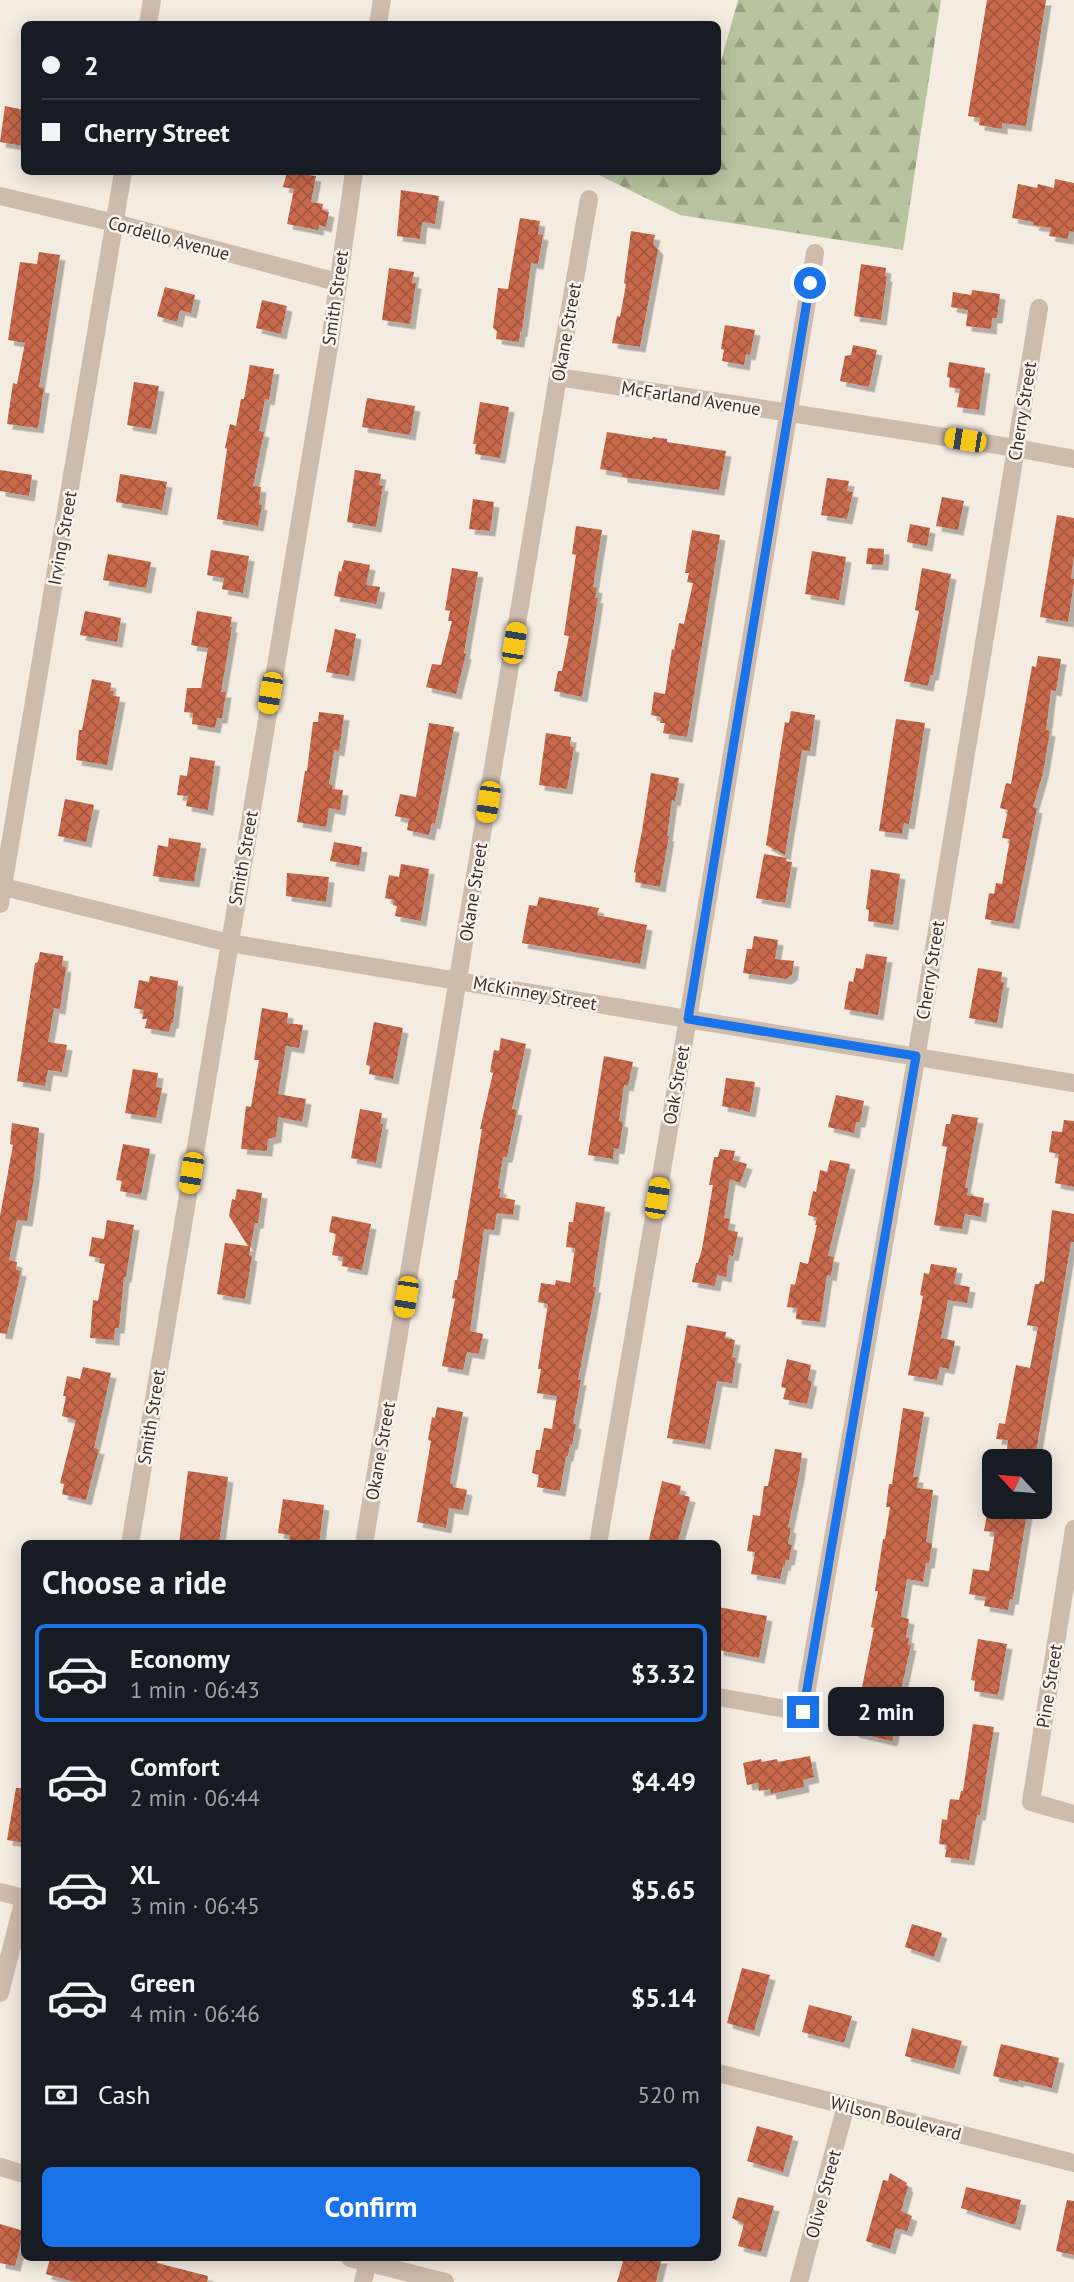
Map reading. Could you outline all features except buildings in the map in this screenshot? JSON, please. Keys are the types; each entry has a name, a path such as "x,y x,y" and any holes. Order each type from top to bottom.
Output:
{"street":[{"path":"148,21 152,0"},
{"path":"378,21 382,0"},
{"name":"Irving Street","path":"1,892 123,175"},
{"name":"Smith Street","path":"131,1540 330,341 354,175"},
{"name":"Cordello Avenue","path":"0,196 115,223 337,282"},
{"name":"Okane Street","path":"365,1540 589,199"},
{"name":"Oak Street","path":"599,1540 815,253"},
{"name":"Cherry Street","path":"721,1698 803,1712 916,1056 1039,307"},
{"name":"McFarland Avenue","path":"558,377 1074,459"},
{"name":"McKinney Street","path":"1,892 229,943 1074,1083"},
{"name":"Pine Street","path":"1074,1529 1031,1802 1074,1814"},
{"path":"0,1892 21,1898"},
{"path":"0,1993 21,1911"},
{"name":"Wilson Boulevard","path":"721,2074 1074,2163"},
{"name":"Olive Street","path":"799,2282 846,2105"},
{"path":"0,2167 21,2173"},
{"path":"363,2282 368,2261"},
{"path":"372,2261 445,2282"}],"green space":[{"path":"738,0 941,0 903,250 680,215 599,175 721,175 721,61"}],"route":[{"path":"803,1712 916,1056 688,1019 810,283"}]}
